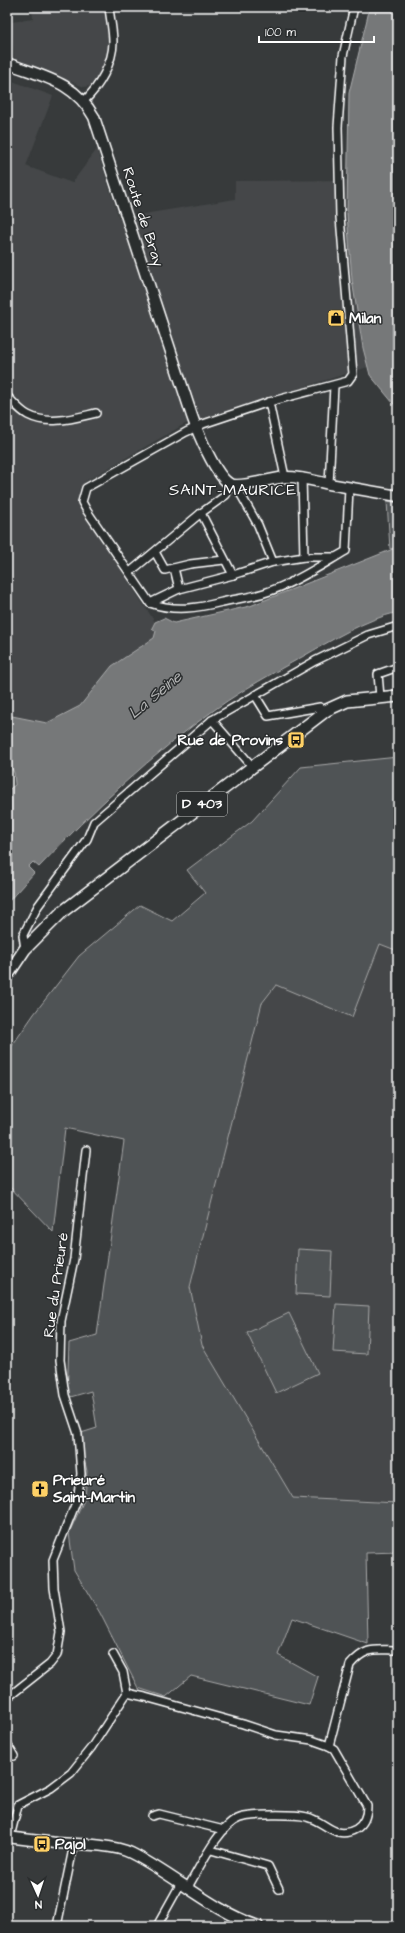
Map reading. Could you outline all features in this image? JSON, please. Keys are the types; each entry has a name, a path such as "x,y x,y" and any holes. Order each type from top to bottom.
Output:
{"main road":[{"name":"Route de Bray","path":"7,64 71,88 84,101 94,117 196,427 217,469 224,479 233,484"},
{"path":"233,484 248,484 285,477 302,477 349,488 398,496"},
{"name":"D 403","path":"7,976 26,949 62,912 252,766 324,713 347,701 398,696"},
{"path":"8,1837 101,1846 130,1852 234,1917 258,1926"}],"street":[{"path":"84,101 91,95 104,75 109,60 113,43 109,7"},
{"path":"349,488 346,551 299,577 265,593 198,608 184,609 163,607 150,603 130,572 87,512 82,502 86,488 196,427 269,402 334,386 348,381 353,374 340,217 338,127 343,56 354,7"},
{"path":"329,484 334,386"},
{"path":"7,396 27,414 39,419 54,421 96,413"},
{"path":"269,402 285,477"},
{"path":"302,477 304,557"},
{"path":"130,572 201,513 226,495 233,484 258,525 273,562"},
{"path":"201,513 233,575"},
{"path":"155,552 165,570 224,560"},
{"path":"150,603 179,589 233,575 273,562 304,557 336,557"},
{"path":"174,568 179,589"},
{"path":"26,949 23,935 38,906 87,839 94,822 212,720 255,695 368,635 398,626"},
{"path":"380,697 378,674 398,667"},
{"path":"255,695 268,716 320,707 324,713"},
{"path":"212,720 252,766"},
{"name":"Rue du Prieuré","path":"7,1698 50,1664 57,1655 61,1632 54,1588 53,1560 78,1494 81,1474 78,1434 65,1395 60,1360 61,1321 74,1259 86,1150"},
{"path":"329,1746 350,1665 358,1655 372,1650 398,1650"},
{"path":"8,1837 18,1805 51,1788 72,1773 91,1748 127,1693 123,1672 113,1654"},
{"path":"127,1693 145,1696 276,1735 312,1740 329,1746 334,1749 367,1806 367,1815 360,1827 348,1834 336,1832 307,1817 257,1816 240,1818 224,1830 211,1850 184,1885 158,1926"},
{"path":"7,1744 14,1756"},
{"path":"152,1816 159,1814 224,1830"},
{"path":"57,1926 74,1844"},
{"path":"211,1850 268,1866 279,1889"}],"shaded area":[{"path":"32,7 105,7 110,45 108,55 97,78 90,86 84,87 14,58 11,22 33,19"},
{"path":"7,79 53,96 26,166 72,183 97,149 119,218 235,199 235,181 347,180 347,214 352,280 363,348 368,367 185,424 86,481 80,488 78,497 79,506 155,622 152,627 156,631 154,638 112,666 80,706 47,723 7,715"},
{"path":"387,501 398,503 398,547 390,549"},
{"path":"398,757 398,951 380,944 352,1017 276,985 262,1003 190,1287 202,1345 293,1498 398,1503 398,1552 366,1553 368,1644 292,1618 278,1655 318,1677 309,1705 191,1676 166,1697 138,1688 100,1613 74,1570 69,1533 85,1498 87,1471 78,1434 97,1428 91,1391 67,1398 69,1343 97,1335 124,1141 65,1128 53,1232 7,1184 7,1053 34,1014 79,956 140,905 172,921 205,893 187,870 252,821 301,767"},
{"path":"340,930 398,951 398,1503 293,1498 180,1329 262,1003 275,986"},
{"path":"298,1249 332,1251 330,1296 296,1294"},
{"path":"336,1304 369,1306 367,1354 333,1352"},
{"path":"289,1313 318,1373 276,1393 247,1333"}],"water":[{"path":"370,7 398,7 398,409 370,375 363,348 352,280 347,214 349,93"},
{"name":"La Seine","path":"398,547 398,612 373,620 337,637 269,675 217,708 146,763 80,825 39,867 33,862 28,867 34,873 7,903 7,791 15,785 14,773 7,757 7,715 47,723 80,706 112,666 154,638 156,631 152,628 155,622 164,618 174,623 250,606"}],"place":[{"name":"Milan","path":"336,318"},
{"name":"Rue de Provins","path":"296,740"},
{"name":"Prieuré Saint-Martin","path":"40,1489"},
{"name":"Pajol","path":"42,1844"}],"district":[{"name":"SAINT-MAURICE","path":"233,490"}]}
